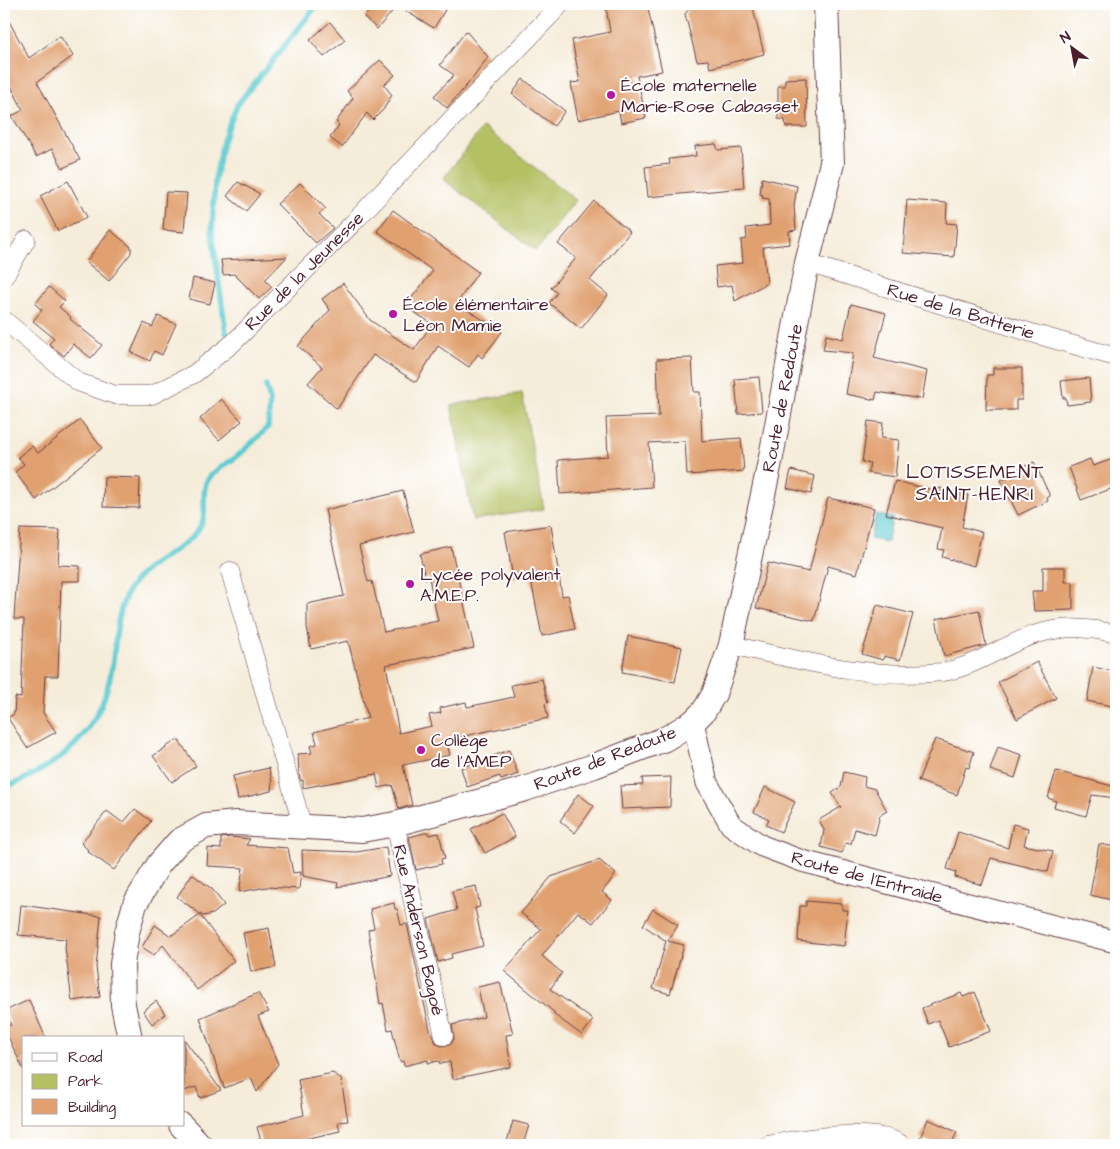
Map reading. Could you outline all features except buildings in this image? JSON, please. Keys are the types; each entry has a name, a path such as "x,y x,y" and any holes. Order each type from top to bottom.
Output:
{"main road":[{"name":"Route de Redoute","path":"130,1036 123,1005 122,964 127,932 135,904 159,864 180,841 206,826 236,823 362,830 394,824 522,790 594,766 664,739 693,722 704,710 714,694 731,645 771,457 807,263 832,163 826,4"},
{"path":"182,1126 200,1145"}],"street":[{"name":"Rue de la Jeunesse","path":"4,320 78,382 115,395 152,395 194,374 233,343 351,226 561,4"},
{"path":"4,276 26,240"},
{"name":"Rue de la Batterie","path":"807,263 1035,334 1116,357"},
{"path":"230,570 303,828"},
{"path":"731,645 844,669 895,674 944,672 985,659 1036,634 1070,628 1095,629 1116,634"},
{"name":"Route de l'Entraide","path":"693,722 707,782 717,800 731,825 762,846 802,861 1116,942"},
{"name":"Rue Anderson Bagoé","path":"394,824 444,1036"},
{"path":"768,1145 839,1134 887,1138 902,1145"}],"green space":[{"path":"483,127 576,200 536,251 443,179"},
{"path":"522,393 544,509 473,520 451,405"}],"water":[{"path":"876,514 893,518 887,542 870,539"}],"waterway":[{"path":"226,333 212,232 215,179 223,141 237,105 318,4"},
{"path":"4,788 25,779 61,757 89,728 107,690 118,620 127,593 133,583 149,567 187,542 195,534 203,521 204,490 209,478 240,454 268,427 270,400 266,386"}],"place":[{"name":"École maternelle Marie-Rose Cabasset","path":"611,95"},
{"name":"École élémentaire Léon Mamie","path":"393,314"},
{"name":"Lycée polyvalent A.M.E.P.","path":"410,584"},
{"name":"Collège de l'AMEP","path":"421,750"}],"district":[{"name":"LOTISSEMENT SAINT-HENRI","path":"975,482"}]}
